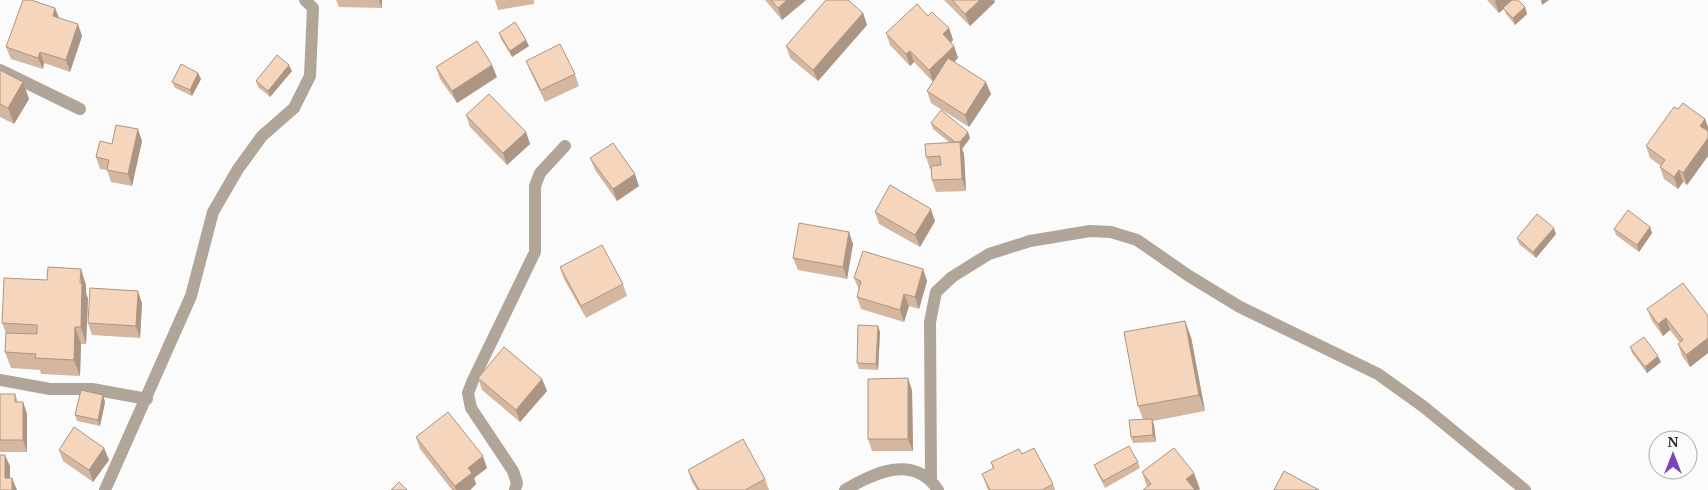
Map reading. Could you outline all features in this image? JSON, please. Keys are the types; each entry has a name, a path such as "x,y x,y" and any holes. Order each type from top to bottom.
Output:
{"street":[{"path":"105,490 191,296 213,212 238,169 262,136 294,108 310,76 313,8 305,0"},
{"path":"0,70 80,109"},
{"path":"515,490 517,483 514,471 471,408 468,393 535,252 535,186 540,173 565,146"},
{"path":"935,485 930,322 936,292 952,276 989,254 1030,241 1090,231 1111,232 1137,240 1188,276 1240,306 1378,374 1424,407 1525,490"},
{"path":"0,380 50,389 92,389 147,398"},
{"path":"845,490 867,477 890,469 913,470 935,485"}],"building":[{"path":"23,0 31,0 55,8 53,16 78,24 66,60 40,52 38,58 6,47"},
{"path":"771,0 787,0 778,8"},
{"path":"826,0 848,0 863,13 813,70 786,46"},
{"path":"952,0 980,0 965,14"},
{"path":"1512,0 1518,0 1525,7 1513,18 1503,8"},
{"path":"917,4 928,16 932,12 949,28 943,34 954,46 929,70 910,51 906,54 886,33"},
{"path":"515,22 526,40 510,51 499,33"},
{"path":"477,41 492,65 452,91 436,67"},
{"path":"560,44 575,74 541,90 526,61"},
{"path":"277,55 289,65 268,91 256,81"},
{"path":"948,58 986,82 965,115 927,91"},
{"path":"181,64 198,73 190,90 172,82"},
{"path":"0,70 23,82 8,108 0,104"},
{"path":"489,94 526,132 503,153 466,115"},
{"path":"1683,103 1705,119 1700,126 1708,131 1708,138 1683,173 1679,170 1674,177 1660,167 1665,160 1646,146 1674,107 1678,109"},
{"path":"941,110 968,132 960,142 955,142 931,123"},
{"path":"116,125 138,129 128,174 107,170 109,160 96,157 100,141 112,144"},
{"path":"960,142 962,179 932,180 931,166 941,165 940,156 926,157 925,144"},
{"path":"613,143 635,174 613,189 590,158"},
{"path":"890,185 931,209 915,235 875,212"},
{"path":"1628,210 1650,227 1637,245 1614,229"},
{"path":"1537,214 1554,228 1533,252 1517,238"},
{"path":"799,223 849,232 843,267 793,258"},
{"path":"602,245 623,284 581,306 560,267"},
{"path":"863,251 923,269 915,297 904,294 900,310 857,297 861,281 854,278"},
{"path":"48,267 81,269 81,327 75,327 74,360 35,358 36,354 5,352 6,333 37,334 37,325 2,323 4,278 47,280"},
{"path":"1683,283 1708,316 1708,338 1686,355 1678,344 1683,340 1666,318 1658,324 1647,309"},
{"path":"90,288 138,291 136,326 88,323"},
{"path":"1185,321 1199,395 1138,406 1124,332"},
{"path":"858,325 878,326 876,364 857,363"},
{"path":"1644,337 1658,356 1645,367 1630,347"},
{"path":"504,347 542,379 516,410 478,378"},
{"path":"908,378 908,439 868,439 868,379"},
{"path":"81,390 103,395 98,420 75,415"},
{"path":"0,394 15,394 15,402 23,402 23,440 0,440"},
{"path":"448,412 483,456 468,468 472,473 455,486 416,437"},
{"path":"1152,419 1153,435 1131,437 1129,420"},
{"path":"74,427 104,448 89,470 59,450"},
{"path":"743,439 765,479 745,490 699,490 688,470"},
{"path":"1129,446 1138,462 1103,481 1094,465"},
{"path":"1034,448 1053,484 1042,490 990,490 982,474 994,468 991,462 1019,449 1022,454"},
{"path":"1174,448 1194,473 1186,479 1195,490 1143,490 1151,484 1142,472"},
{"path":"0,455 5,455 5,478 12,478 12,490 0,490"},
{"path":"1284,471 1319,490 1274,490"},
{"path":"399,482 407,490 391,490"}]}
